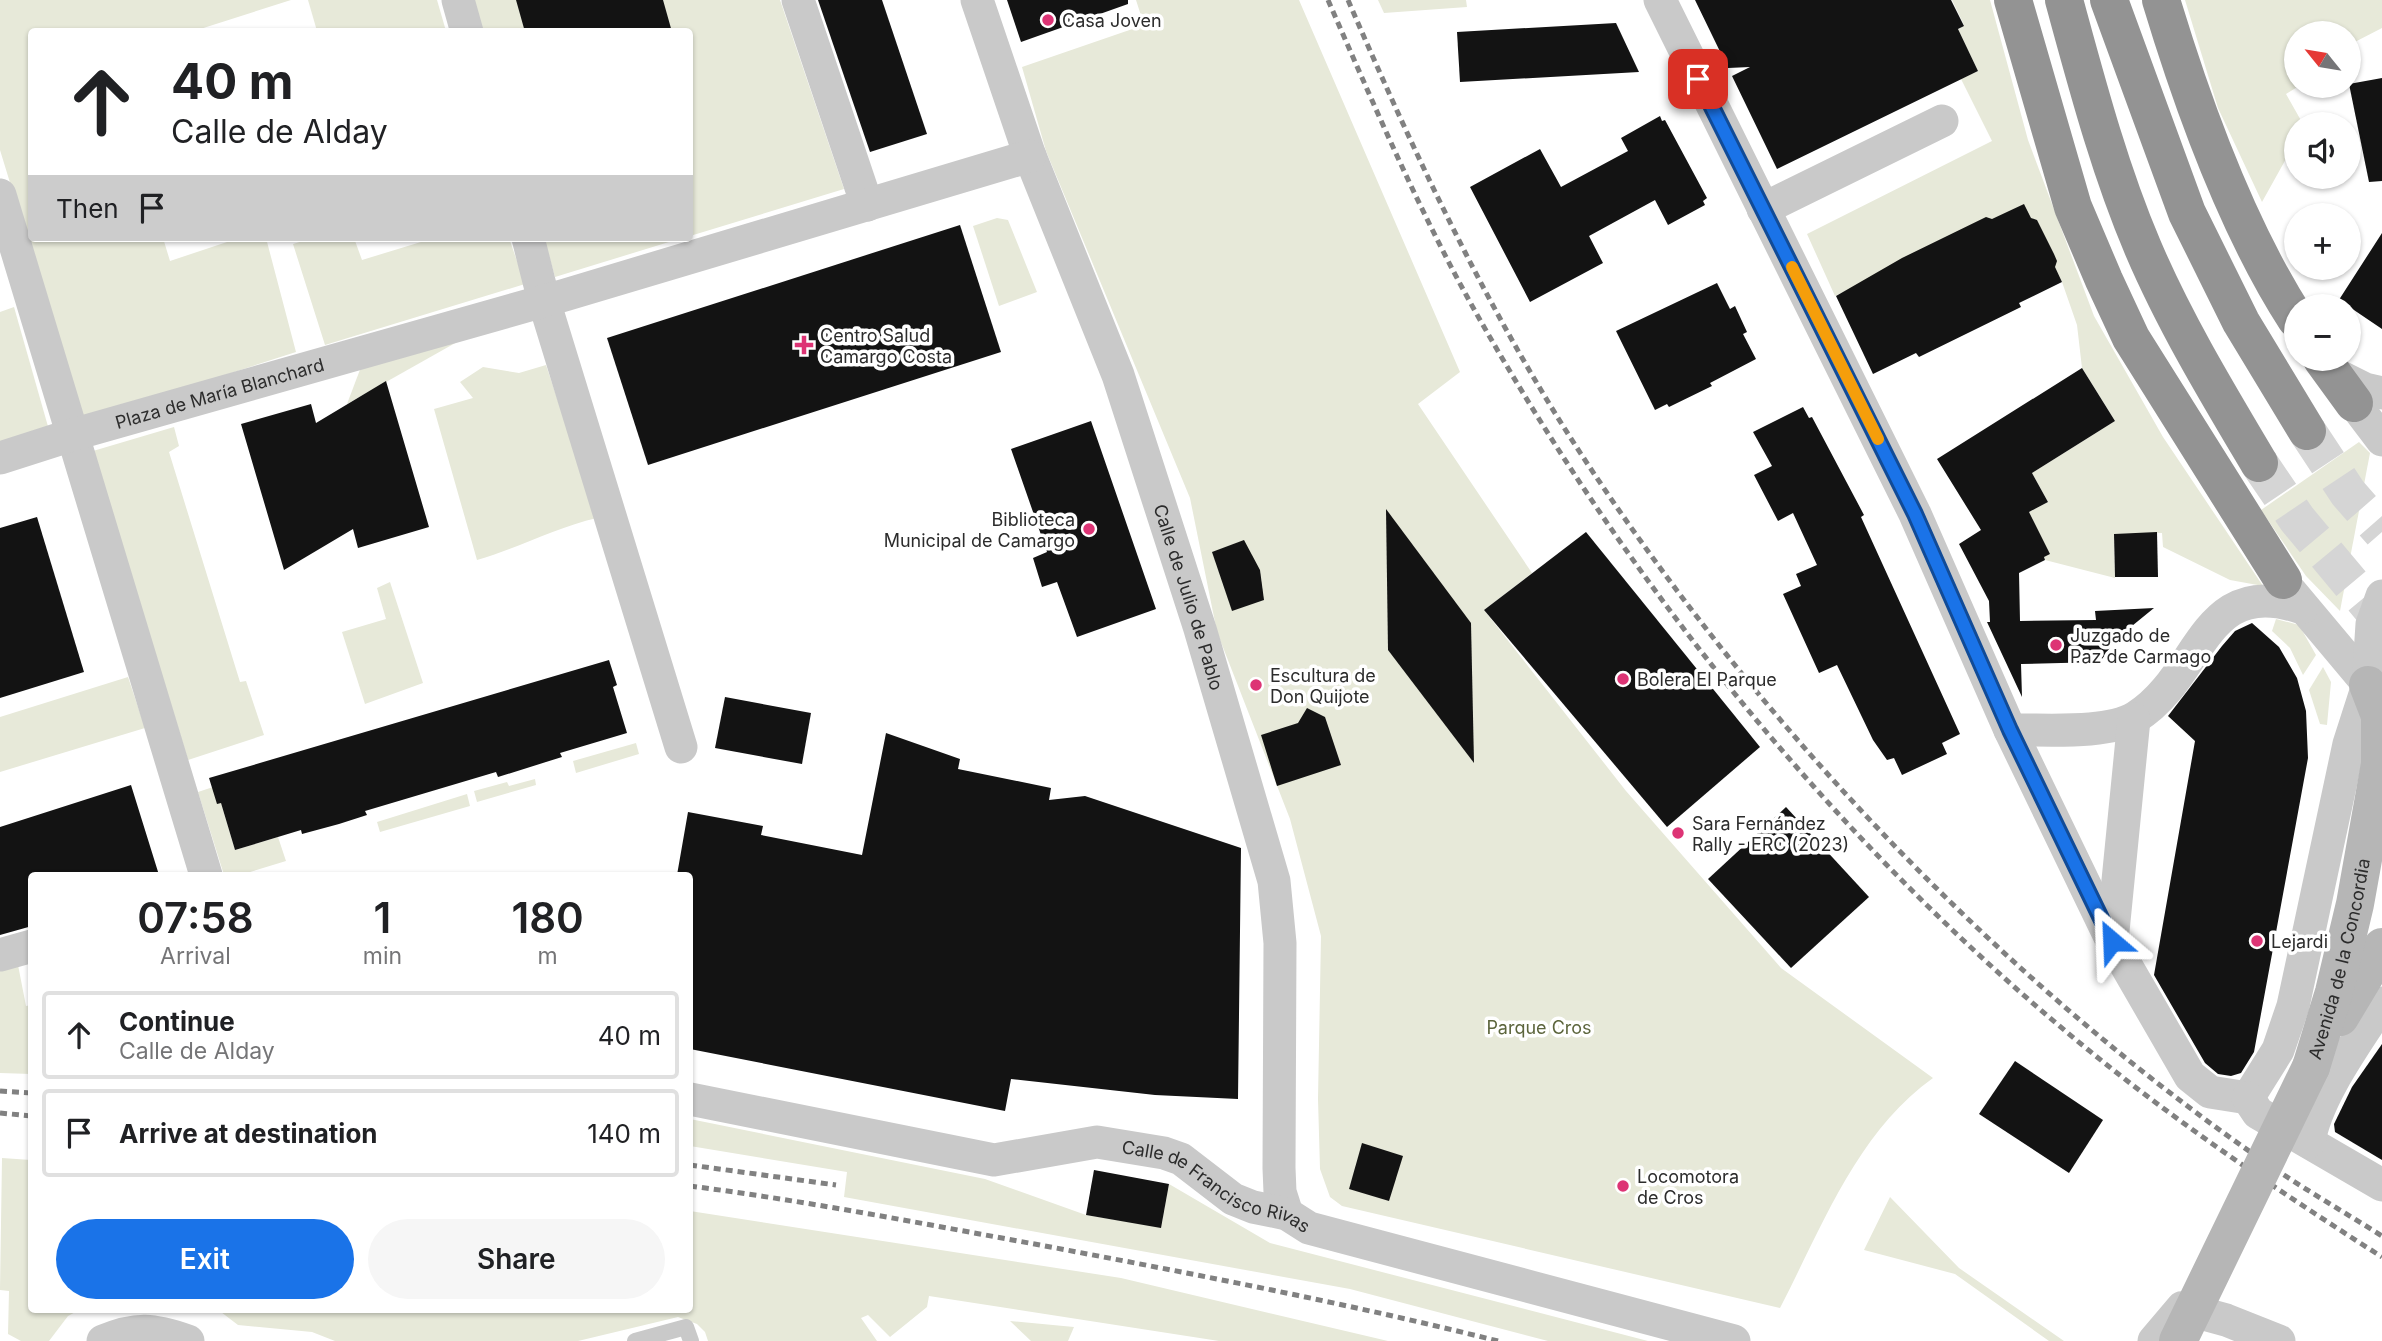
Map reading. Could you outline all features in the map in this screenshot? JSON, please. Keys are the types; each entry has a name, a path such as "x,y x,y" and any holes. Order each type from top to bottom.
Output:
{"highway":[{"path":"2013,0 2073,206 2131,338 2292,594"},
{"path":"2064,0 2107,152 2143,249 2206,373 2259,463"},
{"path":"2109,0 2187,213 2241,322 2307,431"},
{"path":"2161,0 2230,190 2284,301"}],"street":[{"path":"458,0 466,28"},
{"path":"798,0 867,205"},
{"name":"Calle de Julio de Pablo","path":"977,0 1030,156 1122,387 1200,629 1273,881 1280,943 1280,1192 1287,1214"},
{"path":"1660,0 1915,514 2010,730 2112,941 2150,1011 2190,1076 2210,1092 2248,1098 2258,1113 2382,1185"},
{"path":"1763,209 1942,121"},
{"name":"Plaza de María Blanchard","path":"0,458 75,434 544,301 1030,156"},
{"path":"0,195 75,434 161,734 205,872"},
{"path":"529,242 544,301 681,747"},
{"path":"2348,382 2382,440"},
{"path":"2010,730 2073,731 2134,719 2170,684 2227,612 2241,603 2281,601 2292,594 2375,692"},
{"path":"2248,1098 2278,1049 2293,1006 2349,744 2375,692 2372,624 2382,596"},
{"name":"Avenida de la Concordia","path":"2311,1067 2334,992 2355,904 2380,764 2380,716 2375,692"},
{"path":"2112,941 2134,719"},
{"path":"0,955 28,947"},
{"name":"Avenida de la Concordia","path":"2178,1341 2311,1067 2382,947"},
{"path":"2309,1142 2311,1127 2328,1093 2382,1003"},
{"name":"Calle de Francisco Rivas","path":"693,1100 994,1160 1097,1142 1164,1153 1181,1159 1233,1199 1253,1208 1287,1214 1309,1228 1734,1341"},
{"path":"2154,1341 2182,1308 2226,1320 2279,1341"},
{"path":"103,1341 131,1330 159,1331 188,1341"}],"lane":[{"path":"635,1341 686,1327 691,1341"}],"green space":[{"path":"0,0 291,0 203,28 28,28 28,241 0,150"},
{"path":"308,0 437,0 445,28 316,28"},
{"path":"471,0 780,0 844,189 693,235 693,28 480,28"},
{"name":"Parque Cros","path":"1136,0 1299,0 1460,372 1418,404 1532,573 1484,610 1626,791 1781,968 1933,1078 1906,1100 1862,1153 1827,1214 1780,1308 1342,1206 1330,1197 1320,1169 1318,1099 1321,936 1290,819 1217,632 1190,498 1046,151 1022,67 1144,25"},
{"path":"1378,0 1466,0 1467,7 1384,13"},
{"path":"1952,0 1990,0 2028,140 2094,316 2163,437 2263,586 2230,580 2163,547 2162,533 2114,534 2115,578 2045,560 2029,512 2048,502 2032,473 2115,421 2082,368 2077,325 2062,282 2023,205 1835,296 1807,234 1992,141 1961,79 1978,71 1958,30 1964,25"},
{"path":"2185,0 2382,0 2382,28 2361,39 2361,21 2284,21 2284,98 2288,98 2296,112 2284,112 2284,163 2262,202 2218,108"},
{"path":"997,218 1008,220 1037,292 999,306 973,226"},
{"path":"28,242 164,242 170,261 227,242 267,242 296,352 83,421"},
{"path":"355,242 362,260 421,242 510,242 525,284 325,345 293,244"},
{"path":"545,242 669,242 555,277"},
{"path":"14,307 49,430 0,446 0,312"},
{"path":"473,333 347,404 361,367"},
{"path":"546,365 597,518 477,560 434,409 473,398 460,382 483,367 519,373"},
{"path":"174,427 179,446 169,452 240,682 246,681 264,735 188,760 93,451"},
{"path":"2359,442 2370,453 2340,611 2306,576 2261,510"},
{"path":"390,582 423,683 365,704 342,632 386,619 377,588"},
{"path":"2276,619 2299,625 2316,655 2303,675 2290,648 2272,631"},
{"path":"2323,667 2331,682 2327,725 2320,724 2309,690"},
{"path":"128,677 145,728 0,772 0,717"},
{"path":"636,743 639,754 576,773 573,761"},
{"path":"535,779 536,785 477,802 474,791 507,782 509,786"},
{"path":"216,786 235,850 278,837 286,861 250,872 223,872 198,792"},
{"path":"467,794 470,806 380,832 377,822"},
{"path":"18,965 28,1006 28,1074 0,1073 0,971"},
{"path":"693,1120 985,1179 1086,1215 1161,1227 1169,1184 1270,1243 1648,1341 1548,1341 1350,1289 844,1197 847,1172 693,1146"},
{"path":"2,1158 28,1160 28,1313 74,1313 68,1316 49,1341 21,1341 8,1334 9,1291 0,1290"},
{"path":"1890,1197 1959,1268 2064,1341 2049,1341 1955,1274 1864,1250"},
{"path":"693,1211 1121,1278 1388,1341 1219,1341 929,1296 927,1307 890,1337 868,1315 861,1318 877,1341 708,1341 705,1332 697,1324 678,1317 578,1341 335,1341 312,1332 238,1325 222,1313 693,1313"},
{"path":"1010,1321 1074,1327 1068,1341 1031,1341"}],"building":[{"path":"516,0 663,0 671,28 524,28"},
{"path":"818,0 882,0 927,134 870,152"},
{"name":"Casa Joven","path":"1007,0 1128,0 1128,4 1021,42"},
{"path":"1695,0 1951,0 1964,26 1958,29 1978,71 1777,169 1732,76 1750,67 1728,68"},
{"path":"1616,23 1639,72 1460,82 1457,32"},
{"path":"2382,78 2382,181 2369,182 2361,143 2361,112 2355,112 2352,98 2361,98 2361,82"},
{"path":"1660,116 1662,121 1665,120 1707,198 1703,201 1705,205 1668,225 1655,200 1589,236 1603,263 1530,302 1470,187 1540,149 1561,187 1628,151 1621,138"},
{"path":"2024,204 2031,218 2037,220 2054,254 2057,261 2055,267 2062,282 2019,303 2021,307 1919,357 1916,353 1873,374 1836,296 1902,258 1986,217 1992,219"},
{"name":"Centro Salud Camargo Costa","path":"960,225 1001,352 648,465 607,338"},
{"path":"2382,233 2382,329 2361,315 2361,294 2343,294 2352,280 2361,280 2361,266"},
{"path":"1717,283 1730,309 1735,306 1747,332 1743,334 1756,359 1710,383 1712,386 1669,407 1667,404 1655,410 1616,331"},
{"path":"2082,368 2115,421 2032,473 2048,502 2029,512 2050,554 2044,557 2045,560 2019,573 2020,621 2096,620 2095,611 2154,608 2116,639 2100,662 2021,664 2022,697 1987,622 1990,622 1989,601 1959,544 1981,530 1937,459"},
{"path":"386,381 429,527 358,548 353,529 284,570 241,424 311,404 316,423"},
{"path":"1803,407 1809,418 1812,417 1864,515 1861,517 1960,734 1942,743 1947,754 1902,775 1894,758 1887,760 1873,740 1837,665 1819,673 1783,594 1801,586 1796,574 1817,565 1793,513 1778,521 1754,475 1772,466 1753,432"},
{"name":"Biblioteca Municipal de Camargo","path":"1091,421 1156,609 1077,637 1057,582 1042,587 1033,558 1047,552 1011,449"},
{"path":"1386,509 1471,623 1474,763 1388,650"},
{"path":"37,517 84,672 0,698 0,528"},
{"name":"Bolera El Parque","path":"1586,532 1760,747 1667,827 1484,610"},
{"path":"2157,532 2158,577 2115,577 2114,534"},
{"path":"1244,540 1260,570 1264,600 1232,611 1212,552"},
{"path":"2252,623 2279,647 2297,678 2306,711 2308,758 2254,1052 2241,1073 2231,1076 2218,1074 2205,1063 2154,975 2195,741 2168,716 2235,631"},
{"path":"609,660 617,685 613,687 627,733 560,753 562,757 498,777 496,772 365,811 367,815 339,824 302,834 301,830 235,850 221,803 217,804 209,778"},
{"path":"725,697 811,713 802,764 715,748"},
{"path":"1307,708 1325,717 1341,765 1277,786 1261,735 1298,723"},
{"path":"886,733 960,759 958,769 1051,788 1049,800 1085,796 1241,848 1238,1099 1155,1095 1011,1079 1005,1111 693,1050 693,872 678,872 688,812 763,826 761,835 862,855"},
{"path":"131,785 158,872 28,872 28,927 0,935 0,827"},
{"path":"1786,807 1869,897 1791,968 1708,879"},
{"path":"2382,1044 2382,1160 2335,1132 2334,1124 2352,1087"},
{"path":"2015,1061 2103,1120 2069,1173 1979,1114"},
{"path":"1362,1143 1403,1156 1389,1201 1349,1189"},
{"path":"1094,1170 1169,1184 1161,1228 1086,1215"}],"tunnel":[{"path":"2307,431 2348,493 2382,532"},
{"path":"2259,463 2297,519 2382,621"}],"railway":[{"path":"1328,0 1435,235 1475,311 1538,417 1606,521 1678,621 1755,718 1837,812 1922,901 2013,985 2107,1065 2174,1116 2382,1257"},
{"path":"1348,0 1455,232 1547,400 1652,557 1729,657 1810,755 1897,849 1988,938 2084,1023 2182,1102 2284,1175 2382,1236"},
{"path":"0,1091 28,1093"},
{"path":"0,1113 28,1116"},
{"path":"693,1165 836,1185"},
{"path":"693,1186 865,1213 1155,1267 1498,1341"}],"slow traffic":[{"path":"1792,267 1878,439"}],"place":[{"name":"Casa Joven","path":"1048,20"},
{"name":"Centro Salud Camargo Costa","path":"804,345"},
{"name":"Biblioteca Municipal de Camargo","path":"1089,529"},
{"name":"Juzgado de Paz de Carmago","path":"2056,645"},
{"name":"Bolera El Parque","path":"1623,679"},
{"name":"Escultura de Don Quijote","path":"1256,685"},
{"name":"Sara Fernández Rally - ERC (2023)","path":"1678,833"},
{"name":"Lejardi","path":"2257,941"},
{"name":"Locomotora de Cros","path":"1623,1186"}],"route":[{"path":"1698,79 1915,514 2010,730 2112,941"}]}
